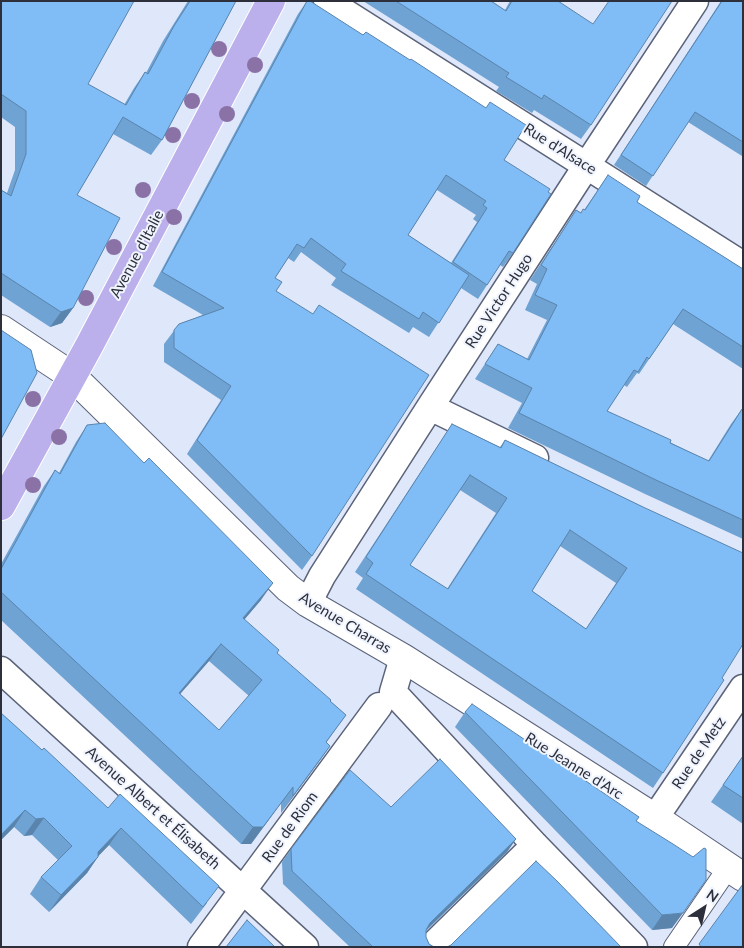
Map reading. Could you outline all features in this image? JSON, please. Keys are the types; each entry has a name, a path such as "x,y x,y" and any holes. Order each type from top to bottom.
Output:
{"main road":[{"name":"Avenue d'Italie","path":"1,506 271,1"}],"street":[{"name":"Rue d'Alsace","path":"327,1 743,265"},
{"name":"Rue Victor Hugo","path":"308,603 322,576 430,407 695,1"},
{"name":"Avenue Charras","path":"1,330 72,376 288,588 308,603 404,658 392,692 534,845 634,947"},
{"path":"430,407 557,468"},
{"name":"Rue Jeanne d'Arc","path":"404,658 655,818 735,872"},
{"name":"Avenue Albert et Élisabeth","path":"1,670 305,947"},
{"name":"Rue de Metz","path":"655,818 743,688"},
{"name":"Rue de Riom","path":"201,947 379,706"},
{"path":"431,947 534,845"},
{"path":"674,947 735,872"}],"building":[{"path":"1,1 134,1 88,84 126,105 145,72 148,74 190,1 236,1 162,140 123,117 77,195 120,218 73,308 61,312 1,273 1,190 11,196 26,154 26,111 1,94"},
{"path":"307,1 310,1 363,35 366,32 486,108 490,102 526,125 504,160 550,189 548,192 551,194 513,253 509,251 487,285 453,262 487,208 483,205 486,201 446,175 408,235 469,275 439,323 423,312 419,319 341,271 346,264 311,238 304,248 297,244 275,278 282,282 276,291 313,314 319,305 429,375 312,556 197,440 231,386 174,348 174,330 179,324 224,308 162,272"},
{"path":"396,1 491,1 506,11 512,1 558,1 593,24 609,1 672,1 591,125 544,95 542,99 506,77 509,73"},
{"path":"722,1 743,1 743,142 695,112 653,176 621,155"},
{"path":"608,175 640,196 637,202 743,269 743,347 683,309 649,359 647,357 638,372 634,370 607,411 671,440 670,443 709,461 742,409 743,520 519,413 532,388 485,364 498,344 529,360 557,305 535,295 547,269 541,265 576,210 581,213 583,209 585,210"},
{"path":"1,330 31,350 37,373 1,439"},
{"path":"105,423 144,463 149,458 273,583 243,618 279,650 277,653 346,715 326,742 330,746 293,796 293,787 263,827 253,827 1,592 1,569 55,470 60,474 87,425","holes":["221,644 262,680 219,730 179,693"]},
{"path":"452,424 501,448 505,440 743,553 743,644 722,678 724,680 663,773 366,574 373,563 366,557","holes":["470,475 507,498 448,589 410,565","570,530 627,568 586,629 532,591"]},
{"path":"472,704 639,817 636,821 693,857 704,848 706,849 706,880 683,913 662,915 465,712"},
{"path":"1,713 42,750 44,748 108,808 120,794 219,886 203,907 121,828 98,852 98,857 61,895 41,877 72,846 44,818 36,819 25,810 1,835"},
{"path":"743,756 743,798 723,785"},
{"path":"440,759 516,839 430,923 426,930 426,937 429,944 434,947 373,947 292,871 291,849 350,770 391,807"},
{"path":"536,861 621,947 447,947 451,945"},
{"path":"743,884 743,947 701,947 699,944"},
{"path":"247,920 275,947 226,947"}]}
